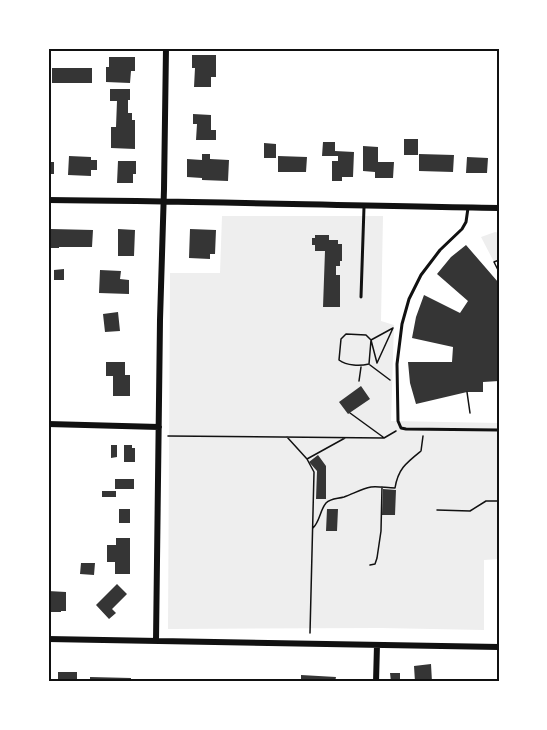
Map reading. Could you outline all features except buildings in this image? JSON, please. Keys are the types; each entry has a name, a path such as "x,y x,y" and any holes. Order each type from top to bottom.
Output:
{"street":[{"path":"156,641 166,48"},
{"path":"48,200 164,200 364,207 499,208"},
{"path":"48,424 159,427"},
{"path":"48,639 499,647"},
{"path":"376,682 377,645"}],"lane":[{"path":"361,297 364,207"},
{"path":"468,208 466,222 462,229 440,250 422,275 409,299 402,324 397,364 398,421 401,428 406,429 499,430"}],"path":[{"path":"499,260 494,262 499,272"},
{"path":"370,340 393,328 377,363 370,340 366,335 346,334 341,339 339,360 344,364 369,364 391,381"},
{"path":"369,364 370,340"},
{"path":"359,381 361,365"},
{"path":"467,392 470,413"},
{"path":"350,413 384,438"},
{"path":"313,529 327,502 372,487 395,488 397,476 403,466 421,451 423,429"},
{"path":"167,436 384,438 396,431"},
{"path":"287,437 307,459 314,472 310,633"},
{"path":"307,459 346,437"},
{"path":"370,565 375,564 377,558 381,531 382,487"},
{"path":"437,510 470,511 486,501 498,501"}],"shaded area":[{"path":"222,216 383,216 381,321 394,325 391,421 499,423 499,559 484,560 484,630 168,629 170,273 220,273"},
{"path":"495,232 499,233 499,260 494,262 481,237"}]}
